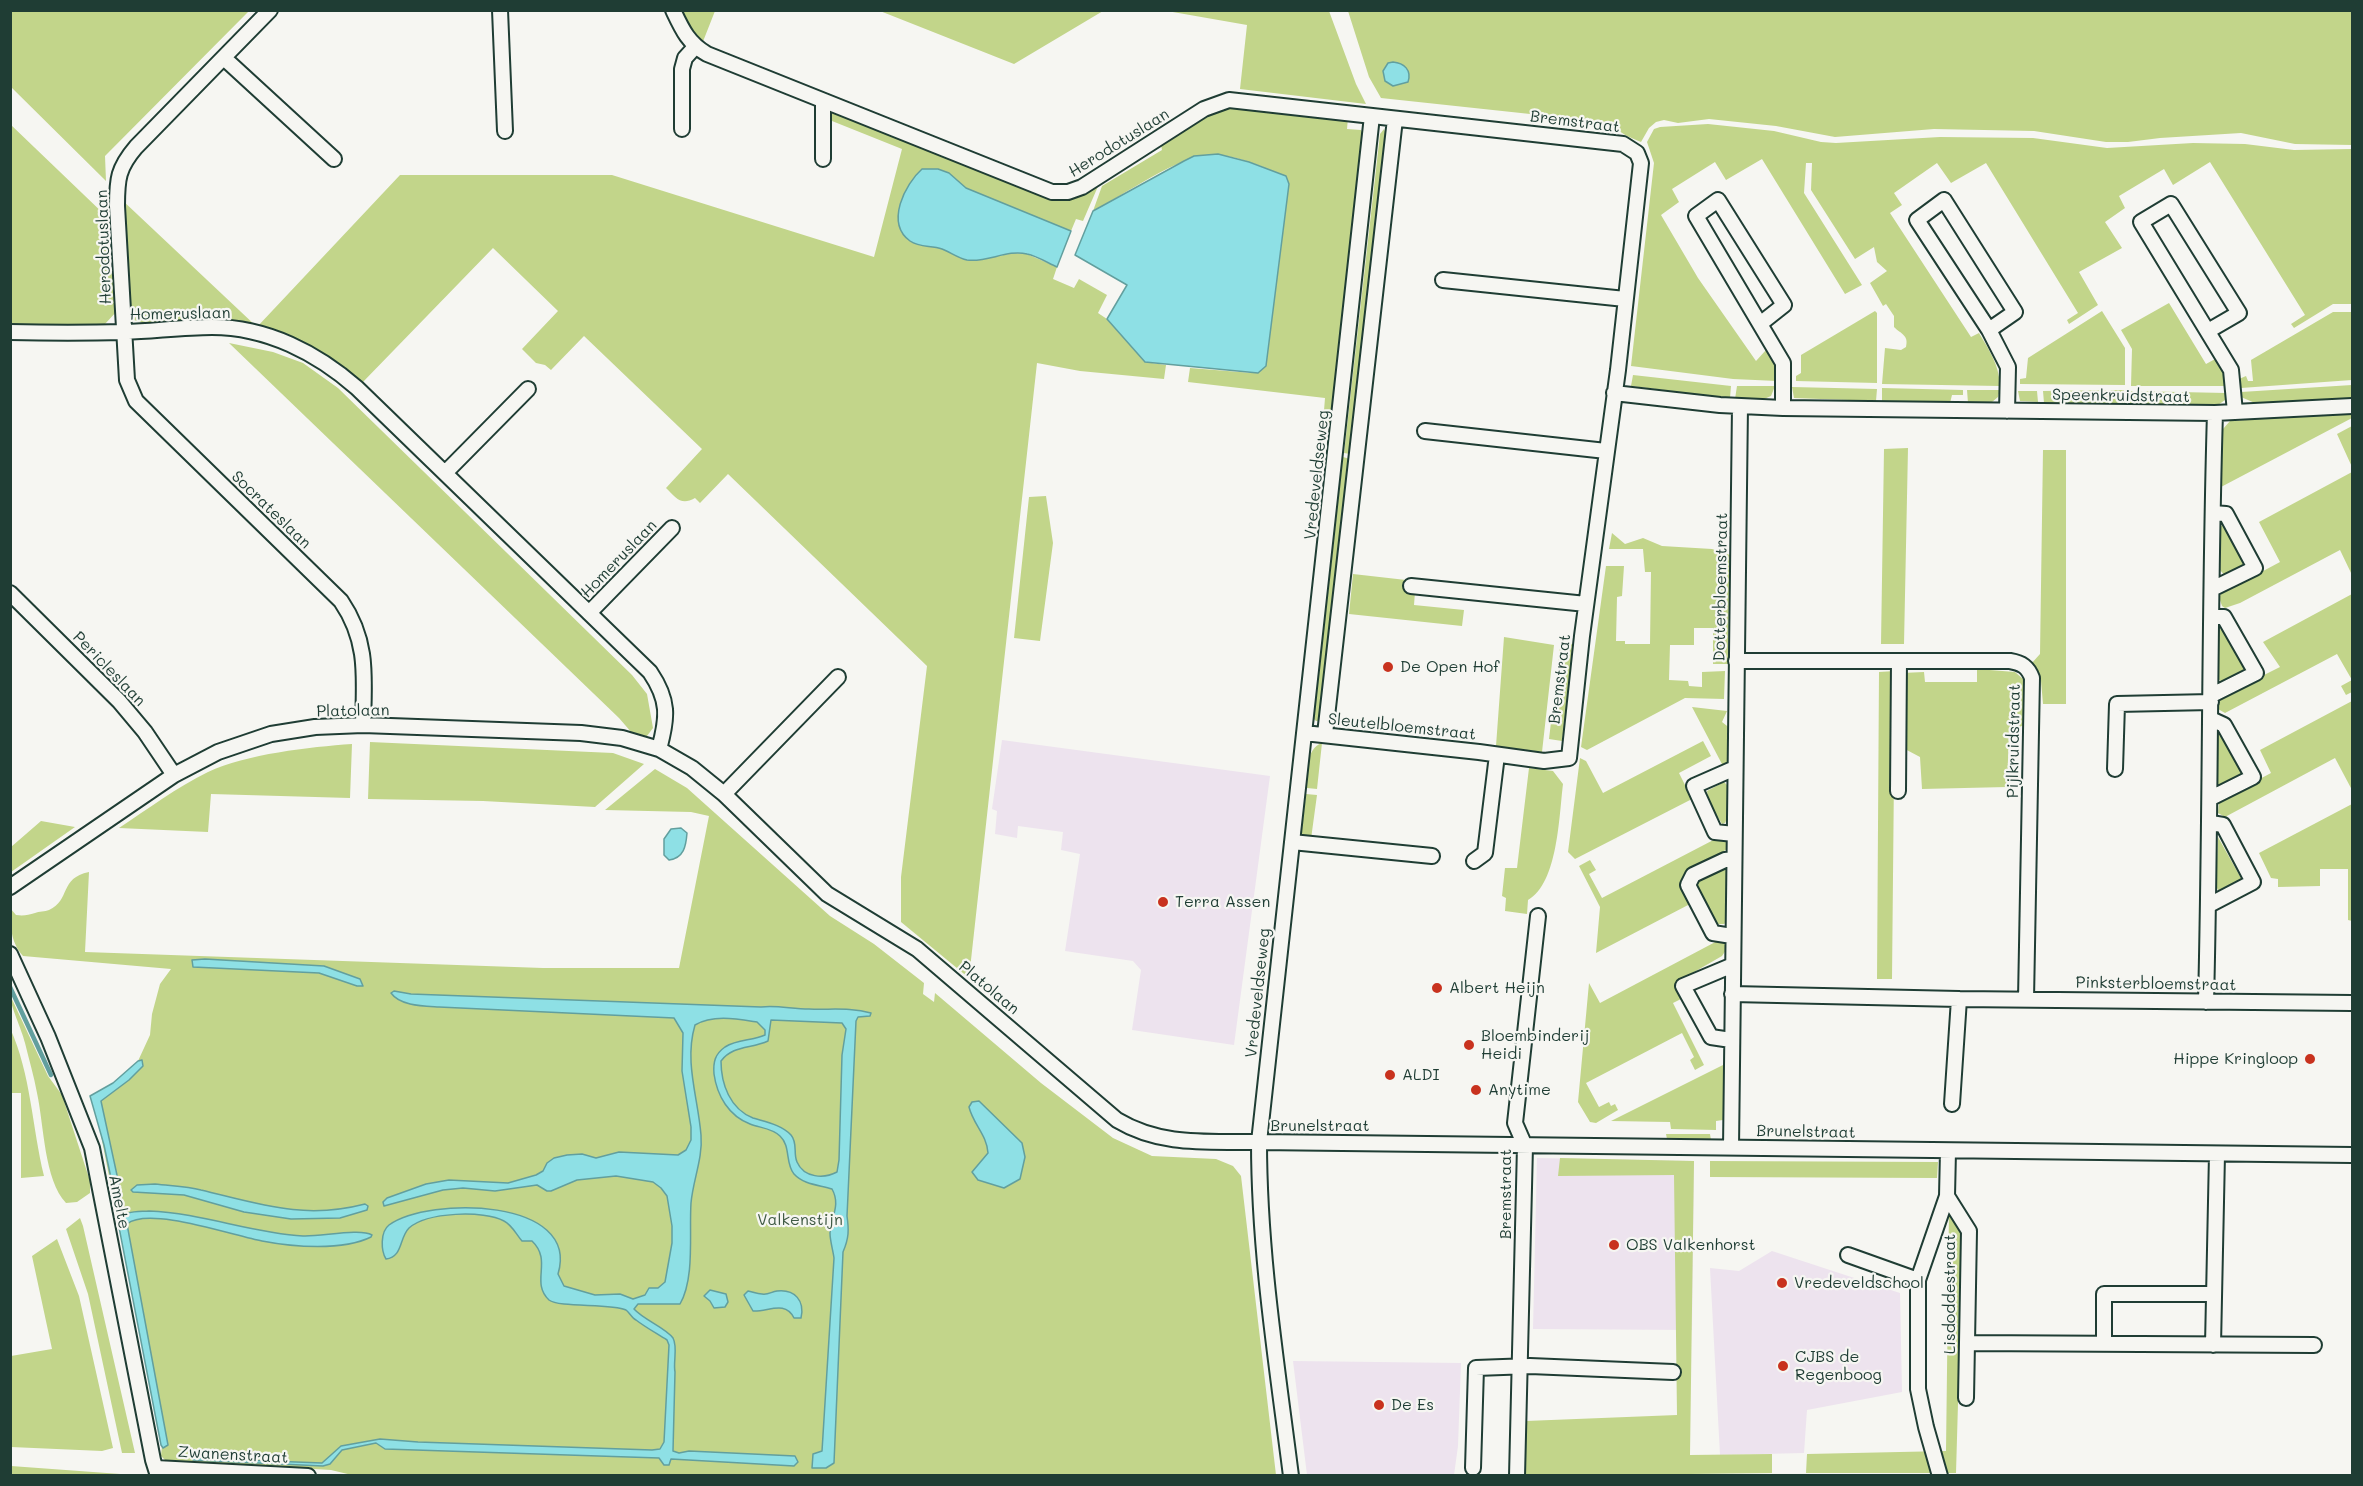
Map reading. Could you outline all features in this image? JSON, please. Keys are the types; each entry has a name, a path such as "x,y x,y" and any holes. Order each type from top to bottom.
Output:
{"street":[{"name":"Herodotuslaan","path":"124,332 117,206 119,172 136,147 270,10"},
{"path":"500,10 505,131"},
{"path":"673,10 684,34 695,47 686,58 682,69 682,129"},
{"name":"Herodotuslaan","path":"695,47 707,54 1042,189 1059,193 1082,188 1204,109 1228,100 1372,116"},
{"path":"224,58 334,159"},
{"path":"823,101 823,159"},
{"path":"1325,735 1395,119 1372,116"},
{"name":"Vredeveldseweg","path":"1291,1476 1265,1265 1259,1187 1259,1142 1372,116"},
{"name":"Bremstraat","path":"1395,119 1623,144 1637,153 1641,163 1568,749 1569,758"},
{"path":"1760,324 1784,305 1718,200 1696,216 1783,363 1783,408"},
{"path":"1989,330 2015,312 1944,200 1917,220 1989,330 2008,368 2007,411"},
{"path":"2208,331 2239,313 2171,204 2141,222 2231,370 2235,412"},
{"path":"1443,280 1625,299"},
{"name":"Homeruslaan","path":"10,332 124,332 213,327 256,333 299,348 330,365 650,672 659,685 666,712 665,728 659,749"},
{"name":"Socrateslaan","path":"124,332 127,380 136,401 341,601 353,618 360,637 364,665 363,725"},
{"path":"445,473 528,389"},
{"name":"Speenkruidstraat","path":"1614,393 1740,406 1783,408 2215,414 2352,406"},
{"name":"Dotterbloemstraat","path":"1731,1147 1740,406"},
{"path":"2206,1002 2211,823 2215,414"},
{"path":"1425,431 1606,451"},
{"path":"2212,589 2255,568 2226,513 2213,513"},
{"name":"Homeruslaan","path":"589,613 672,528"},
{"path":"1411,586 1586,604"},
{"name":"Pericleslaan","path":"10,593 119,701 145,732 174,775"},
{"path":"2115,769 2117,704 2211,699 2256,673 2224,617 2213,617"},
{"name":"Pijlkruidstraat","path":"1736,661 2010,662 2024,665 2032,678 2026,999"},
{"path":"1898,791 1899,661"},
{"path":"724,794 838,677"},
{"path":"2211,719 2224,725 2253,777 2211,798"},
{"name":"Platolaan","path":"10,887 174,775 218,752 271,734 315,727 363,725 601,734 659,749 692,768 724,794 827,894 917,950 1117,1120 1142,1133 1167,1140 1259,1142"},
{"name":"Sleutelbloemstraat","path":"1304,733 1544,761 1569,758"},
{"name":"Sleutelbloemstraat","path":"1474,861 1485,853 1497,755"},
{"path":"1734,834 1715,832 1694,786 1735,768"},
{"path":"2209,905 2253,882 2223,825 2211,823"},
{"path":"1292,842 1432,856"},
{"path":"1732,936 1713,933 1688,885 1693,875 1725,860 1734,859"},
{"name":"Bremstraat","path":"1517,1476 1525,1146 1515,1123 1538,916"},
{"name":"Amelte","path":"10,954 57,1057 92,1148 157,1472"},
{"path":"1731,1040 1711,1037 1683,986 1733,965"},
{"name":"Pinksterbloemstraat","path":"1732,994 2352,1003"},
{"path":"1952,1104 1959,999"},
{"name":"Brunelstraat","path":"1259,1142 2352,1155"},
{"name":"Lisdoddestraat","path":"1940,1476 1918,1389 1918,1280 1947,1196 1948,1151"},
{"path":"2213,1345 2217,1154"},
{"name":"Lisdoddestraat","path":"1947,1196 1969,1231 1966,1398"},
{"name":"Lisdoddestraat","path":"1848,1255 1918,1280"},
{"path":"2104,1342 2104,1294 2214,1294"},
{"path":"1968,1343 2314,1345"},
{"path":"1473,1468 1476,1368 1520,1366 1673,1372"},
{"name":"Zwanenstraat","path":"157,1472 308,1476"}],"shaded area":[{"name":"Terra Assen","path":"1002,740 1270,776 1234,1045 1132,1030 1141,970 1133,961 1065,951 1080,854 1061,850 1063,832 1018,826 1017,838 995,834 997,811 992,809"},
{"name":"OBS Valkenhorst","path":"1537,1158 1694,1161 1692,1330 1533,1329"},
{"path":"1772,1251 1900,1293 1902,1392 1807,1410 1804,1453 1720,1455 1710,1268 1739,1271"},
{"name":"De Es","path":"1293,1361 1461,1363 1458,1446 1454,1475 1307,1475"}],"green space":[{"path":"1103,10 1014,64 880,11"},
{"path":"10,11 249,11 105,156 106,181 11,87"},
{"path":"681,11 715,11 702,44 691,31"},
{"path":"1167,11 1329,11 1356,84 1366,104 1240,89 1247,25"},
{"path":"1348,11 2352,11 2352,145 2295,144 2241,133 2128,142 2106,142 2034,131 1934,129 1835,137 1776,126 1709,119 1678,123 1664,120 1656,122 1649,128 1641,142 1621,133 1614,123 1381,98 1369,77"},
{"path":"1227,107 1348,118 1347,129 1362,132 1330,424 1323,423 1325,398 1188,382 1190,368 1252,373 1266,366 1289,184 1286,176 1236,158 1205,155 1189,159 1155,175 1093,211 1102,186 1162,150 1161,145"},
{"path":"833,113 1048,198 1075,196 1099,184 1083,221 1076,219 1071,231 966,188 949,173 919,245 937,247 967,260 1014,253 1027,254 1057,267 1053,279 1074,288 1079,279 1107,295 1098,313 1107,319 1145,362 1166,365 1164,379 1080,371 1037,363 969,978 901,922 901,877 927,666 728,474 700,503 695,498 682,501 673,495 666,488 702,449 584,336 551,370 545,365 536,363 522,349 558,311 493,248 361,384 345,370 212,320 143,323 134,320 130,314 121,199 257,327 400,175 612,175 874,257 902,149 827,119"},
{"path":"10,124 107,217 108,259 116,292 117,311 105,324 11,325"},
{"path":"1708,124 1774,131 1821,142 1836,143 1940,137 2033,138 2107,148 2193,143 2245,144 2294,150 2352,149 2352,304 2333,304 2294,328 2291,324 2305,315 2210,162 2173,185 2164,169 2119,196 2125,208 2105,222 2122,248 2079,272 2098,305 2069,324 2067,320 2078,313 1986,163 1951,183 1937,163 1894,193 1902,205 1890,213 1971,337 1979,333 1996,364 2000,386 1882,384 1885,348 1901,350 1906,347 1907,343 1904,335 1894,327 1894,316 1886,304 1883,306 1870,283 1887,271 1877,262 1874,247 1855,259 1811,190 1812,163 1806,163 1804,193 1862,285 1845,294 1762,159 1726,180 1715,162 1672,189 1679,202 1661,215 1698,278 1756,361 1766,350 1776,364 1777,381 1733,379 1631,366 1654,163 1647,142 1654,129 1660,127"},
{"path":"1384,129 1386,134 1350,454 1344,453 1380,134"},
{"path":"2169,303 2206,364 2217,358 2225,374 2226,386 2131,386 2132,349 2121,330"},
{"path":"1875,311 1877,313 1877,383 1796,381 1796,376 1801,373 1801,355"},
{"path":"2102,311 2125,348 2125,385 2020,384 2020,379 2026,378 2028,358"},
{"path":"2333,312 2352,312 2352,380 2241,388 2239,379 2246,376 2248,381 2253,381 2251,360"},
{"path":"229,343 273,352 303,363 338,388 632,675 647,694 653,728 647,736 638,740 619,718"},
{"path":"1633,375 1731,386 1730,398 1631,386"},
{"path":"2352,385 2352,398 2255,403 2241,397 2241,392"},
{"path":"1737,386 1775,386 1771,396 1764,399 1735,399"},
{"path":"1792,387 1877,389 1876,401 1794,398"},
{"path":"1882,388 1963,390 1963,395 1952,395 1950,403 1882,402"},
{"path":"1967,390 2000,390 1998,397 1992,402 1968,403"},
{"path":"2124,390 2125,403 2044,403 2043,391"},
{"path":"2018,391 2037,391 2038,402 2020,401"},
{"path":"2131,391 2226,393 2225,400 2218,405 2130,404"},
{"path":"2352,413 2352,418 2221,487 2223,429 2230,421"},
{"path":"2352,426 2352,467 2337,434"},
{"path":"1908,448 1904,644 1881,644 1884,449"},
{"path":"2043,450 2066,450 2066,704 2043,704 2041,681 2031,664 2040,654"},
{"path":"1343,457 1350,459 1320,721 1316,721 1314,719"},
{"path":"2352,472 2352,575 2340,550 2240,603 2225,608 2222,606 2219,597 2222,593 2280,562 2259,522"},
{"path":"1046,496 1053,543 1040,641 1014,638 1029,497"},
{"path":"2225,523 2246,567 2226,577 2220,570 2221,526"},
{"path":"1612,533 1625,544 1643,538 1662,546 1712,549 1730,555 1728,664 1713,664 1713,628 1694,628 1694,645 1670,645 1669,680 1688,681 1689,686 1702,687 1702,672 1725,671 1724,699 1685,698 1587,750 1581,747 1606,566 1624,566 1622,596 1617,597 1616,641 1625,641 1625,644 1650,644 1651,572 1645,572 1643,549 1609,549"},
{"path":"1353,574 1406,580 1405,590 1415,592 1414,605 1464,610 1462,626 1349,614"},
{"path":"2352,594 2352,680 2337,654 2225,713 2218,709 2217,704 2220,697 2280,667 2263,642"},
{"path":"2223,628 2245,668 2243,674 2224,683 2218,679 2219,630"},
{"path":"1504,637 1554,645 1542,752 1496,746"},
{"path":"1561,638 1568,640 1575,648 1562,741 1549,739"},
{"path":"1977,669 2015,672 2023,679 2024,725 2009,732 2007,787 1922,789 1920,757 1903,748 1902,673 1924,672 1925,682 1977,682"},
{"path":"1895,671 1892,979 1877,979 1879,672"},
{"path":"2352,680 2352,692 2346,695 2341,686"},
{"path":"2352,701 2352,790 2335,758 2225,817 2218,813 2222,799 2271,773 2260,750"},
{"path":"1692,707 1727,711 1722,722 1731,729 1728,765 1723,766"},
{"path":"2221,732 2242,775 2241,779 2222,786 2217,780 2218,734"},
{"path":"1703,741 1711,756 1679,773 1692,799 1575,859 1568,852 1580,758 1586,761 1603,793"},
{"path":"370,742 613,753 644,764 595,807 483,801 368,799"},
{"path":"1322,743 1317,789 1307,788 1310,756 1313,750"},
{"path":"352,744 350,798 211,794 208,832 119,828 185,784 223,766 278,752"},
{"path":"1529,768 1553,771 1563,784 1558,830 1551,864 1546,879 1528,900 1527,914 1505,911 1506,898 1502,896 1505,868 1517,868"},
{"name":"Valkenstijn","path":"655,769 687,788 830,916 874,944 924,983 923,994 934,1002 935,993 1041,1083 1113,1138 1152,1156 1216,1159 1233,1166 1241,1176 1276,1475 356,1476 331,1470 165,1460 161,1456 162,1445 95,1105 141,1060 138,1061 150,1035 152,1014 160,984 171,969 23,956 13,939 10,908 16,915 49,910 60,901 73,879 89,872 85,952 543,968 679,968 709,816 691,812 605,810","holes":["193,960 324,966 341,972","193,1460 322,1463 323,1466"]},
{"path":"1724,782 1728,786 1727,818 1722,824 1708,800 1707,791"},
{"path":"1306,794 1317,795 1311,839 1301,837"},
{"path":"2352,804 2352,921 2348,920 2348,869 2320,869 2320,886 2278,887 2278,879 2271,878 2259,853"},
{"path":"41,821 75,827 11,872 11,847"},
{"path":"1723,835 1728,838 1730,844 1727,849 1684,877 1681,884 1690,904 1596,953 1600,907 1579,866 1590,860 1596,870 1589,874 1602,898"},
{"path":"2218,837 2242,880 2221,891 2216,886"},
{"path":"1723,867 1728,872 1727,922 1716,924 1696,888 1702,876"},
{"path":"1721,939 1725,941 1726,950 1722,956 1675,983 1683,998 1673,1003 1704,1065 1695,1070 1690,1060 1694,1057 1682,1033 1586,1083 1599,1107 1609,1102 1611,1106 1615,1104 1618,1110 1596,1123 1590,1122 1578,1102 1589,983 1600,1003"},
{"path":"10,995 48,1076 62,1095 90,1181 90,1193 77,1202 66,1203 53,1181 34,1080"},
{"path":"10,1028 27,1082 44,1176 21,1178 21,1093 11,1093"},
{"path":"1723,1065 1723,1120 1716,1121 1716,1130 1671,1129 1670,1122 1611,1121"},
{"path":"1666,1134 1710,1134 1711,1140 1667,1139"},
{"path":"1560,1158 1694,1161 1690,1455 1772,1454 1772,1473 1526,1476 1526,1421 1677,1415 1674,1175 1558,1176"},
{"path":"1710,1161 1938,1162 1937,1178 1710,1177"},
{"path":"1949,1211 1963,1229 1956,1473 1806,1473 1807,1454 1946,1451"},
{"path":"80,1218 135,1453 122,1453 88,1294 66,1229"},
{"path":"57,1239 79,1296 113,1448 102,1451 11,1447 11,1356 52,1349 32,1256"},
{"path":"11,1466 134,1475 11,1475"}],"water":[{"path":"1393,62 1406,68 1409,74 1408,82 1393,86 1385,81 1383,71 1388,63"},
{"path":"1218,154 1249,162 1286,176 1289,184 1266,366 1258,373 1145,362 1107,319 1127,285 1075,255 1093,211 1194,156"},
{"path":"922,169 938,169 949,173 966,188 1071,231 1057,267 1035,256 1020,253 1004,254 982,260 967,260 942,249 918,245 910,241 899,224 898,214 909,184"},
{"path":"681,828 687,833 685,847 678,857 669,860 664,855 664,839 671,829"},
{"path":"192,960 324,966 360,979 363,986 319,973 193,967"},
{"path":"394,991 411,994 848,1009 871,1013 870,1016 858,1017 856,1021 848,1234 843,1252 834,1463 826,1468 812,1468 813,1454 822,1451 834,1258 830,1233 836,1206 835,1195 832,1189 807,1183 794,1174 791,1170 786,1145 777,1133 743,1120 725,1104 714,1074 714,1062 717,1055 730,1044 765,1035 765,1030 757,1022 726,1018 710,1019 695,1025 692,1039 691,1066 701,1144 691,1203 690,1269 685,1293 680,1304 638,1304 634,1309 673,1338 675,1350 673,1451 795,1456 798,1462 794,1466 671,1459 669,1465 664,1465 659,1458 385,1449 376,1443 342,1450 330,1464 323,1466 193,1460 193,1458 322,1463 341,1446 380,1439 652,1450 660,1449 664,1442 669,1345 667,1340 647,1328 626,1310 563,1304 549,1300 541,1286 542,1264 538,1249 532,1241 522,1241 507,1223 495,1217 470,1214 429,1219 409,1228 398,1251 391,1258 386,1259 382,1242 384,1232 389,1225 409,1216 436,1210 466,1208 497,1210 525,1217 547,1230 559,1249 558,1274 564,1286 595,1295 620,1294 633,1299 645,1295 649,1288 658,1288 665,1282 672,1243 672,1226 667,1196 653,1182 616,1176 577,1180 551,1191 537,1185 495,1191 463,1188 443,1190 384,1206 383,1202 387,1198 426,1184 449,1180 508,1183 536,1175 543,1171 547,1163 554,1158 567,1155 582,1154 596,1158 619,1152 678,1155 686,1150 691,1140 691,1127 682,1071 683,1033 674,1018 413,1005 400,1001 391,993","holes":["771,1020 842,1023 846,1029 842,1055 837,1172 826,1176 815,1176 804,1171 797,1162 791,1135 778,1126 753,1118 738,1109 725,1087 721,1061 731,1052 768,1041"]},
{"path":"142,1060 143,1066 129,1080 101,1101 120,1189 120,1192 114,1192 90,1096 113,1083"},
{"path":"979,1101 1022,1143 1025,1157 1020,1179 1004,1188 978,1180 972,1172 988,1153 985,1141 969,1107 972,1102"},
{"path":"155,1184 190,1188 282,1208 322,1211 365,1204 368,1206 367,1210 340,1218 291,1219 244,1212 184,1195 133,1192 131,1190 137,1185"},
{"path":"149,1211 188,1215 284,1234 310,1236 359,1232 372,1235 347,1244 303,1246 262,1241 172,1220 138,1219 127,1224 168,1445 163,1448 118,1222 124,1215"},
{"path":"710,1290 726,1294 728,1302 725,1307 714,1308 704,1296"},
{"path":"748,1291 758,1294 783,1291 794,1294 800,1301 801,1318 794,1318 786,1309 781,1308 753,1311 744,1295"}],"waterway":[{"path":"10,987 51,1075"}],"place":[{"name":"De Open Hof","path":"1388,667"},
{"name":"Terra Assen","path":"1163,902"},
{"name":"Albert Heijn","path":"1437,988"},
{"name":"Bloembinderij Heidi","path":"1469,1045"},
{"name":"Hippe Kringloop","path":"2310,1059"},
{"name":"ALDI","path":"1390,1075"},
{"name":"Anytime","path":"1476,1090"},
{"name":"OBS Valkenhorst","path":"1614,1245"},
{"name":"Vredeveldschool","path":"1782,1283"},
{"name":"CJBS de Regenboog","path":"1783,1366"},
{"name":"De Es","path":"1379,1405"}]}
